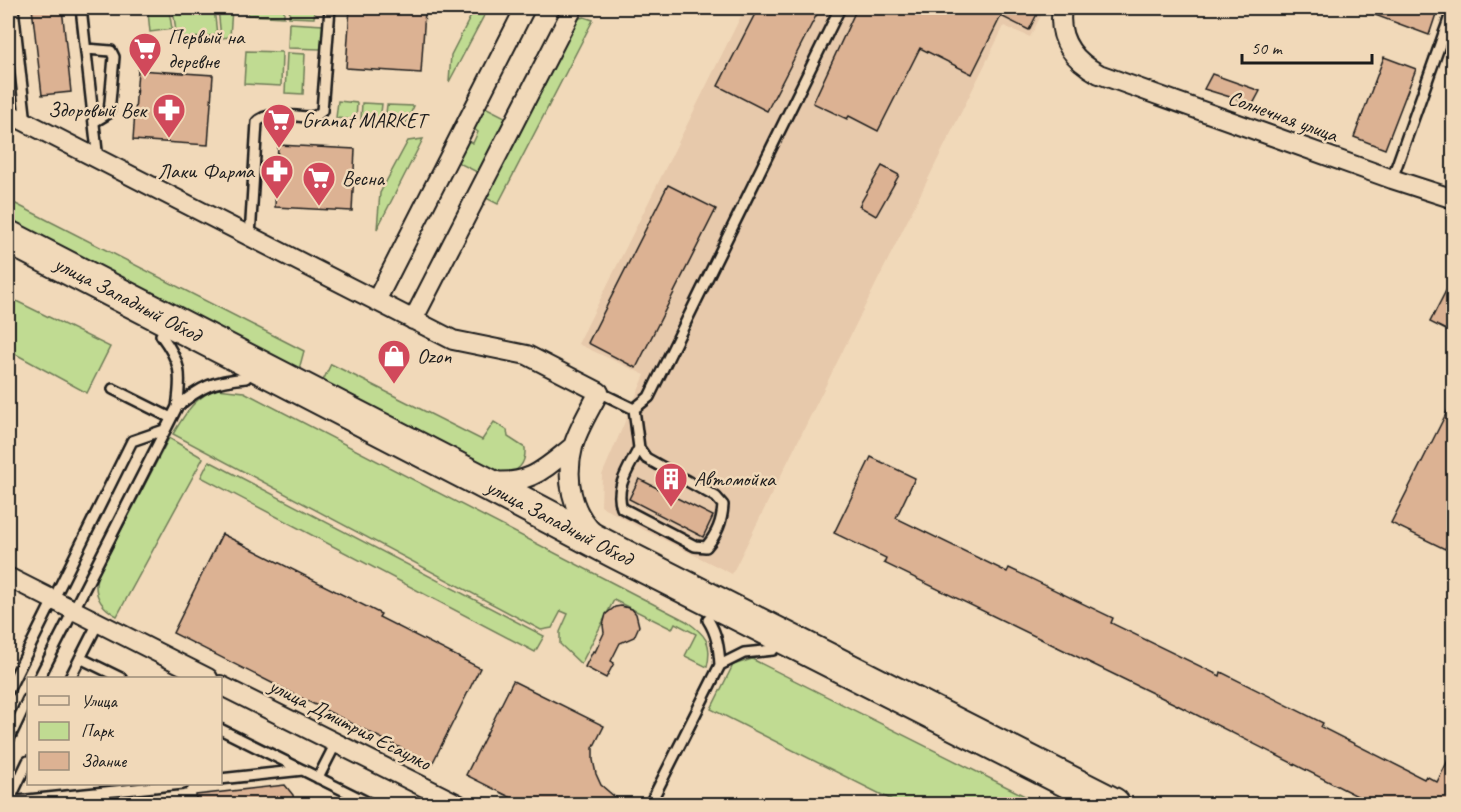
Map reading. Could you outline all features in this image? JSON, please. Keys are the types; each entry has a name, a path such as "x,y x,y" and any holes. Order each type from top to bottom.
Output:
{"highway":[{"name":"улица Западный Обход","path":"8,237 614,551 1113,804"},
{"name":"улица Западный Обход","path":"8,256 475,492 600,564 1072,804"}],"street":[{"path":"376,301 525,8"},
{"path":"413,320 573,8"},
{"name":"Солнечная улица","path":"1062,8 1060,20 1064,37 1082,65 1099,74 1454,199"},
{"path":"8,113 453,340 527,356 599,392 573,446 570,473 572,499 585,525 614,551"},
{"path":"481,481 507,483 537,475 573,446"},
{"path":"8,577 206,677"},
{"name":"улица Дмитрия Есаулко","path":"222,686 458,804"}],"lane":[{"path":"13,8 26,123"},
{"path":"81,8 98,159"},
{"path":"250,237 257,122 269,115 310,117 322,111 330,8"},
{"path":"634,409 650,397 840,8"},
{"path":"1392,179 1453,8"},
{"path":"86,49 111,51 114,57 109,113 94,122"},
{"path":"40,677 177,406 181,384 180,368 173,351 161,335"},
{"path":"177,406 193,393 213,382 246,378"},
{"path":"113,389 171,418"},
{"path":"599,392 634,409"},
{"path":"634,409 639,448 646,458 716,497 723,505 722,520 713,539 706,547 695,546 622,508 618,498 621,485 639,448"},
{"path":"8,688 132,441 164,430"},
{"path":"650,804 720,665 719,648 714,630 708,620"},
{"path":"70,677 98,623"},
{"path":"720,665 744,653 773,650"},
{"path":"80,658 119,677"},
{"path":"8,741 27,701"},
{"path":"222,730 371,804"},
{"path":"318,778 336,743"},
{"path":"8,803 27,763"},
{"path":"222,779 303,770"},
{"path":"8,803 166,785"}],"shaded area":[{"path":"745,8 1045,8 1030,37 1004,26 732,574 601,506 602,475 645,375 578,344"}],"green space":[{"path":"173,8 214,8 217,35 177,40"},
{"path":"218,8 232,8 230,37 221,38"},
{"path":"248,8 284,8 284,17 248,15"},
{"path":"290,8 315,8 314,18 289,17"},
{"path":"475,8 488,8 449,82 451,55"},
{"path":"169,10 172,29 150,32 148,12"},
{"path":"584,17 593,20 498,204 482,196 576,19"},
{"path":"289,23 323,25 321,49 288,48"},
{"path":"246,51 282,52 281,86 244,84"},
{"path":"287,53 305,54 303,94 285,93"},
{"path":"338,101 357,103 356,120 336,118"},
{"path":"362,103 382,104 380,121 361,120"},
{"path":"387,105 414,106 406,123 385,122"},
{"path":"485,107 507,118 479,173 457,162 468,141 473,143 478,132 474,129"},
{"path":"423,139 377,229 380,193 408,141"},
{"path":"8,200 304,351 298,373 8,225"},
{"path":"8,297 110,347 87,393 8,350"},
{"path":"331,364 482,440 494,422 507,430 508,437 525,448 524,459 520,467 502,474 319,389"},
{"path":"217,389 244,392 686,621 706,640 709,652 707,667 685,656 696,634 675,623 672,629 614,600 581,664 560,644 560,632 568,614 561,611 552,628 541,630 173,434 196,401"},
{"path":"169,438 203,458 117,616 100,600 96,590 97,577"},
{"path":"209,461 544,636 535,652 201,477"},
{"path":"752,659 1040,804 900,804 711,709 733,665"}],"building":[{"path":"32,8 62,8 71,92 42,95"},
{"path":"350,8 425,11 421,73 346,68"},
{"path":"758,8 820,8 767,111 718,86"},
{"path":"857,8 1040,8 1029,30 1001,16 972,74 920,48 878,131 849,116 847,119 813,103"},
{"path":"1359,8 1438,8 1429,35"},
{"path":"1384,57 1416,69 1385,149 1354,137"},
{"path":"138,70 213,75 208,145 133,140"},
{"path":"1212,74 1260,91 1253,104 1204,89"},
{"path":"278,145 355,149 352,211 275,207"},
{"path":"882,166 899,175 876,216 859,206"},
{"path":"668,185 716,209 636,368 588,343"},
{"path":"1454,275 1454,334 1430,322"},
{"path":"1454,398 1454,532 1445,549 1391,523"},
{"path":"871,457 915,478 896,518 1007,572 1009,568 1113,618 1111,623 1220,676 1221,672 1323,723 1321,727 1424,779 1426,776 1437,782 1454,749 1454,804 1373,804 1175,704 884,563 886,558 834,533"},
{"name":"Автомойка","path":"639,479 713,516 703,537 629,499"},
{"path":"222,534 381,614 379,617 480,668 432,764 173,633"},
{"path":"615,607 632,609 639,626 634,637 620,643 611,661 614,663 606,678 585,667 604,633 603,625 606,614"},
{"path":"513,681 604,726 593,748 596,774 601,785 623,804 524,804 466,775"},
{"path":"285,785 293,795 294,804 196,804 196,795"}],"place":[{"name":"Первый на деревне","path":"145,78"},
{"name":"Здоровый Век","path":"169,139"},
{"name":"Granat MARKET","path":"279,149"},
{"name":"Лаки Фарма","path":"277,200"},
{"name":"Весна","path":"319,207"},
{"name":"Ozon","path":"394,385"},
{"name":"Автомойка","path":"671,508"}]}
